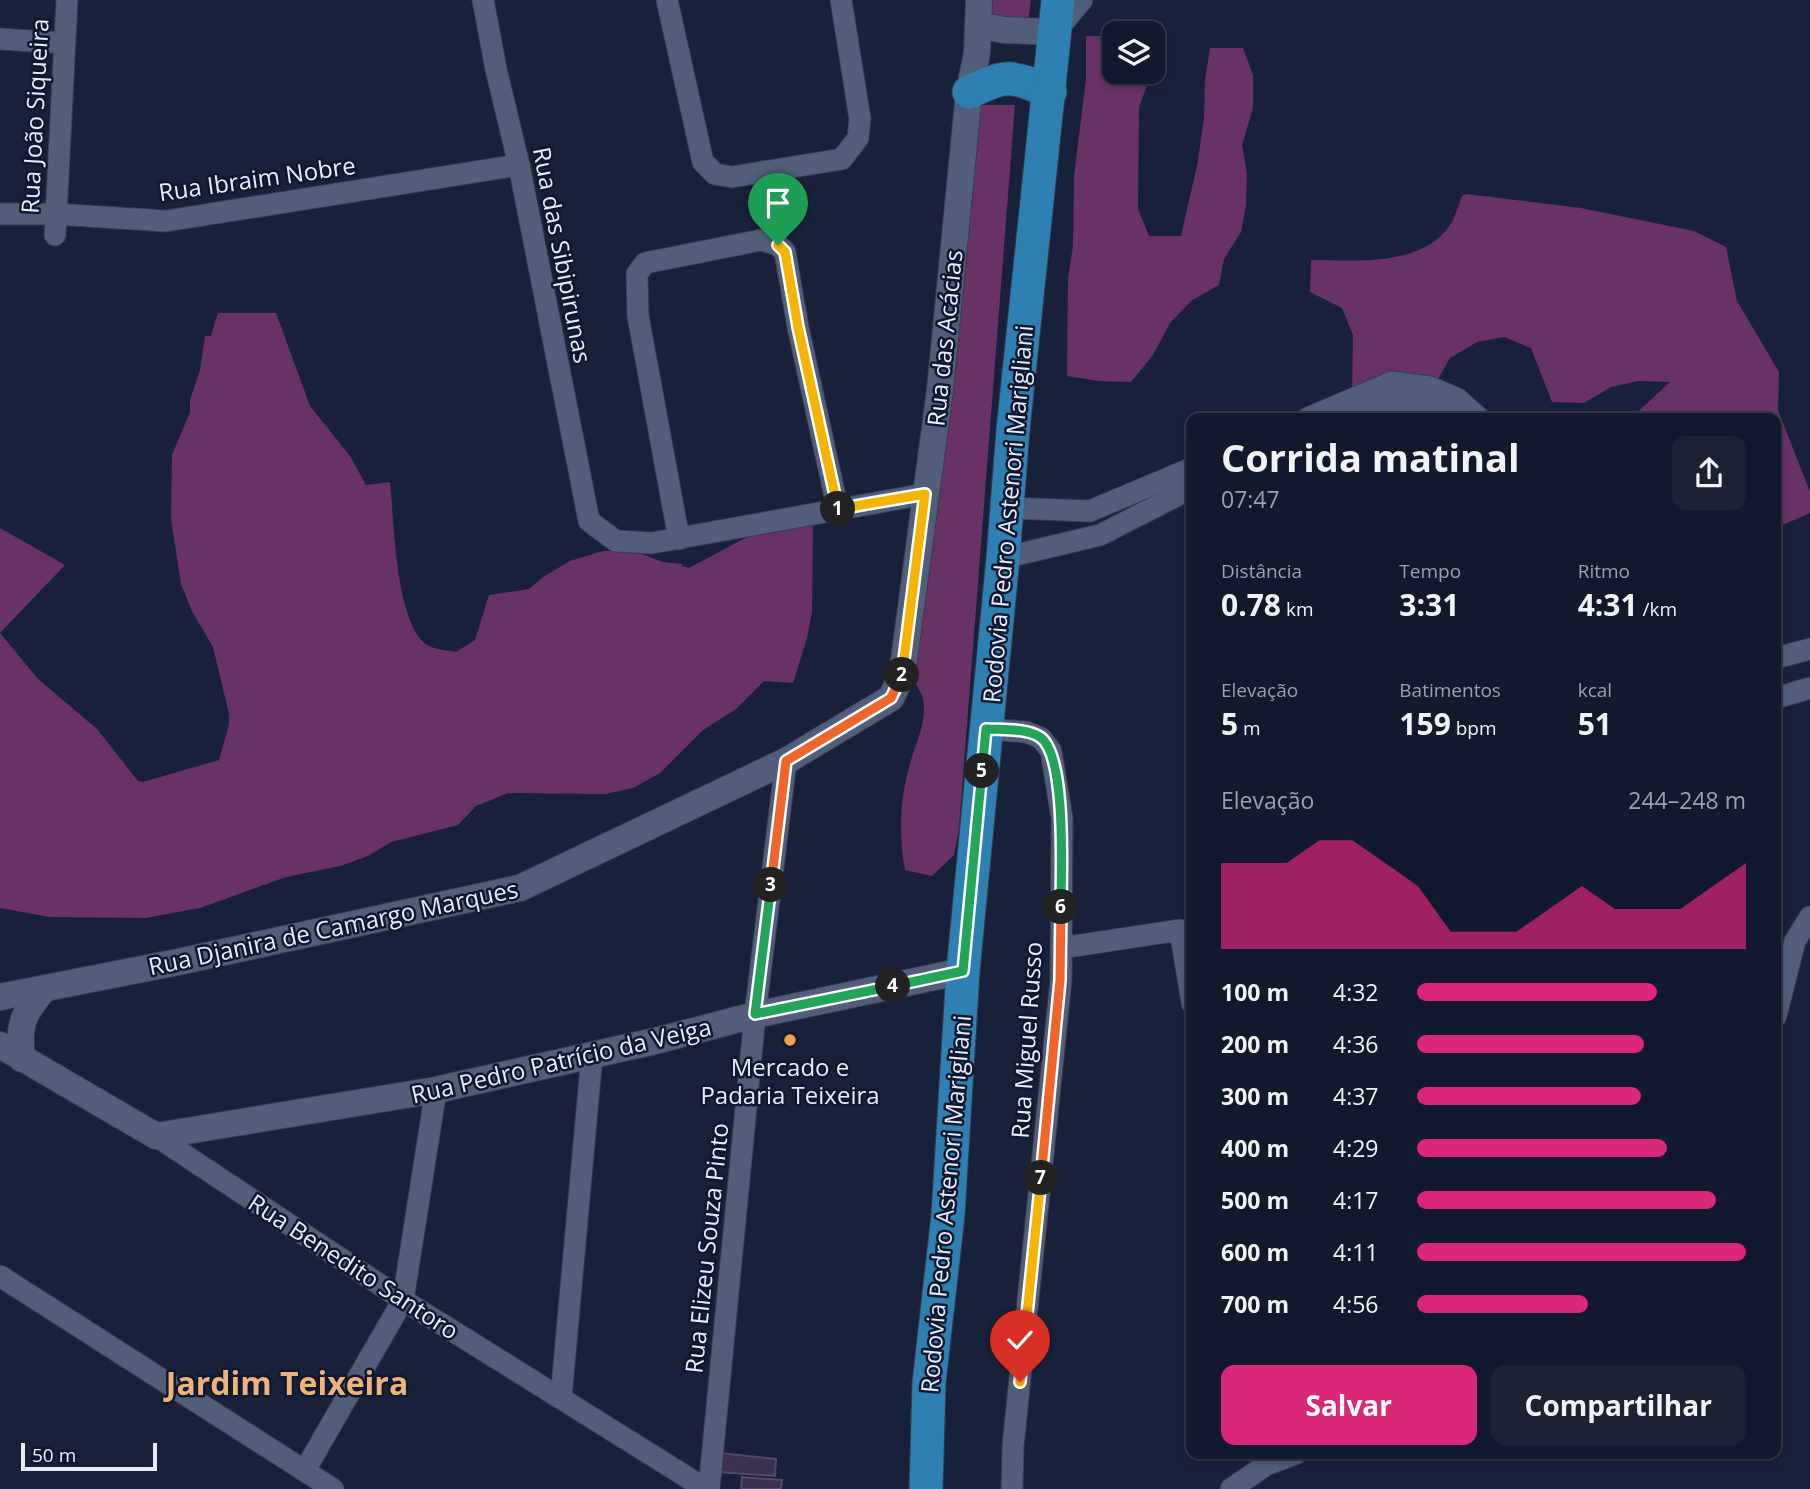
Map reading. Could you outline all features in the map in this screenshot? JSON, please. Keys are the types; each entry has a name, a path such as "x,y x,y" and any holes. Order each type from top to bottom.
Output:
{"main road":[{"name":"Rodovia Pedro Astenori Marigliani","path":"926,1489 929,1383 948,1215 963,971 1013,430 1056,16"},
{"path":"969,92 999,78 1020,79 1050,92"}],"street":[{"name":"Rua João Siqueira","path":"55,225 66,0"},
{"name":"Rua das Sibipirunas","path":"483,0 519,165 589,522 616,541 652,543 679,539"},
{"path":"667,0 703,162 715,174 732,177 842,159 858,138 860,119 841,0"},
{"path":"979,13 1014,31 1056,16 1082,0"},
{"name":"Rua das Acácias","path":"902,675 940,390 969,92 977,53 979,13"},
{"path":"0,39 64,43"},
{"name":"Rua Ibraim Nobre","path":"0,214 55,225 166,221 519,165"},
{"path":"838,510 798,327 785,252 778,245 761,240 645,263 637,274 638,316 679,539 838,510 925,494"},
{"path":"1320,413 1392,382 1430,387 1458,399 1473,413"},
{"path":"1365,413 1395,402 1422,402 1448,413"},
{"path":"1007,509 1090,511 1186,471"},
{"path":"1003,558 1100,535 1186,491"},
{"path":"1090,511 1100,535"},
{"path":"1781,657 1810,649"},
{"name":"Rua Djanira de Camargo Marques","path":"0,997 191,960 520,888 786,761 891,698 902,675"},
{"path":"1781,697 1810,688"},
{"name":"Rua Miguel Russo","path":"986,729 1026,732 1041,738 1051,751 1062,818 1060,980 1013,1446 1012,1489"},
{"name":"Rua Elizeu Souza Pinto","path":"708,1489 755,1014 786,761"},
{"path":"1781,996 1795,940 1810,917"},
{"path":"1061,948 1180,930 1186,966"},
{"name":"Rua Pedro Patrício da Veiga","path":"156,1136 436,1090 592,1055 755,1014 963,971"},
{"path":"11,1052 20,1038 26,1010 44,989"},
{"name":"Rua Benedito Santoro","path":"11,1052 156,1136 403,1300 708,1489"},
{"path":"561,1398 592,1055"},
{"path":"305,1470 403,1300 436,1090"},
{"path":"0,1276 333,1489"},
{"path":"1231,1489 1265,1460"}],"shaded area":[{"path":"979,0 1031,0 1027,30 989,30"},
{"path":"1086,36 1102,36 1102,84 1148,84 1139,107 1138,209 1149,236 1181,236 1198,161 1210,48 1243,48 1253,75 1253,108 1242,145 1247,173 1246,205 1241,232 1224,259 1219,285 1191,301 1170,323 1153,355 1131,382 1067,376 1068,278 1073,246 1074,176 1086,79"},
{"path":"1015,105 959,828 954,855 932,876 905,870 903,856 903,799 924,715 922,696 907,671 975,107"},
{"path":"1466,194 1581,208 1694,231 1726,247 1737,301 1779,372 1779,413 1636,413 1670,382 1638,381 1611,387 1584,403 1552,402 1531,348 1504,337 1477,342 1450,358 1419,413 1377,413 1352,400 1353,335 1342,308 1310,292 1311,260 1388,258 1424,247 1440,237 1452,222 1462,196"},
{"path":"218,313 276,313 310,406 350,456 366,485 390,482 395,545 403,596 409,618 418,635 429,646 456,652 475,640 489,595 529,589 570,561 603,551 635,551 662,562 682,564 689,568 749,536 813,521 812,612 793,683 764,681 736,709 703,730 660,773 633,788 605,794 508,793 476,806 458,825 391,842 368,856 340,866 286,877 200,908 146,918 49,917 0,908 0,633 38,679 97,729 138,781 143,782 219,760 229,725 229,714 213,647 192,611 181,584 171,519 172,455 190,412 190,400 200,370 205,336 211,336"},
{"path":"1781,418 1810,492 1810,513 1781,526"},
{"path":"0,528 65,565 0,633"}],"building":[{"path":"720,1453 776,1459 775,1476 719,1472"},
{"path":"742,1477 782,1480 781,1489 741,1489"}],"place":[{"name":"Mercado e Padaria Teixeira","path":"790,1040"}],"district":[{"name":"Jardim Teixeira","path":"287,1382"}],"route":[{"path":"778,245 785,252 798,327 838,510 925,494 902,675 891,698 786,761 755,1014 963,971 986,729 1026,732 1041,738 1051,751 1062,818 1060,980 1020,1382"}]}
